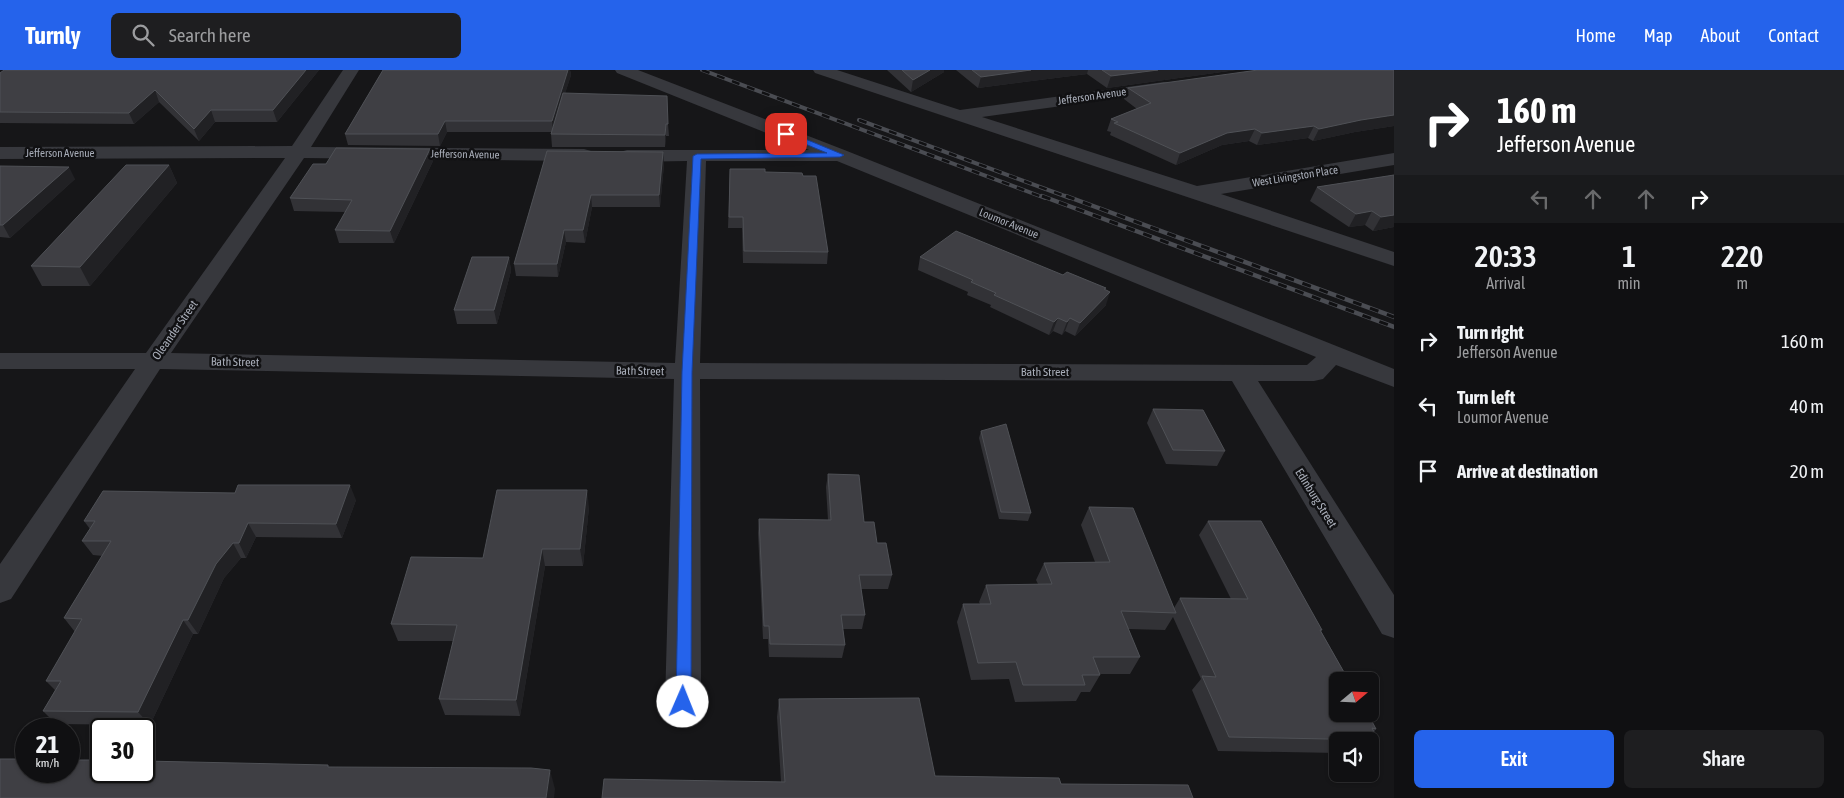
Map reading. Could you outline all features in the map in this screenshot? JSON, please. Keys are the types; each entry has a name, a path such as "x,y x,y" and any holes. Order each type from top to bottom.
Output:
{"street":[{"name":"Oleander Street","path":"0,590 153,361 298,152 351,70"},
{"name":"Loumor Avenue","path":"623,70 840,155 1394,379"},
{"path":"821,70 1196,192 1394,259"},
{"name":"Jefferson Avenue","path":"957,115 1180,84"},
{"name":"Jefferson Avenue","path":"0,153 298,152 697,156 840,155"},
{"path":"683,702 687,372 697,156"},
{"name":"West Livingston Place","path":"1196,192 1394,160"},
{"name":"Bath Street","path":"0,361 153,361 687,372 1314,373 1332,355"},
{"name":"Edinburg Street","path":"1239,372 1394,624"}],"building":[{"path":"4,70 306,70 273,110 211,110 194,129 155,90 129,113 0,112 0,73"},
{"path":"383,70 568,70 552,121 445,121 438,134 345,134"},
{"path":"902,70 930,70 913,80"},
{"path":"972,70 1031,70 981,77"},
{"path":"1102,70 1158,70 1111,76"},
{"path":"1258,70 1394,70 1394,115 1319,129 1314,126 1262,133 1255,129 1227,133 1180,153 1114,123 1118,122 1111,119 1151,103 1128,88"},
{"path":"563,93 667,96 668,124 666,124 665,135 551,134"},
{"path":"336,148 430,149 390,231 335,230 352,200 290,198 313,164 326,164"},
{"path":"547,151 663,152 659,195 591,195 583,230 564,230 557,264 514,264"},
{"path":"126,165 169,165 80,267 31,266"},
{"path":"0,166 69,167 3,225 0,225"},
{"path":"730,169 765,169 765,172 802,173 803,176 816,176 828,252 744,251 743,217 729,217"},
{"path":"1394,175 1394,215 1381,217 1372,211 1356,214 1317,187"},
{"path":"956,231 1063,275 1067,272 1106,288 1104,289 1110,292 1080,323 1070,318 1067,322 1058,318 1054,322 994,295 996,293 971,282 973,280 920,257"},
{"path":"472,257 509,257 494,310 454,310"},
{"path":"1153,409 1203,410 1225,451 1173,450"},
{"path":"1006,424 1031,513 1001,512 981,431"},
{"path":"828,474 859,475 864,522 874,522 877,543 886,543 892,575 859,575 865,615 841,615 845,645 770,644 769,626 764,626 759,519 831,520"},
{"path":"238,485 350,485 336,524 248,523 239,543 233,543 216,564 188,620 183,620 138,712 43,711 61,681 46,681 82,619 64,618 111,541 82,541 95,521 84,521 103,491 235,493"},
{"path":"497,490 587,490 580,549 542,549 516,700 439,699 457,625 391,624 411,557 483,558"},
{"path":"1089,507 1133,508 1176,613 1121,611 1140,657 1093,657 1100,675 1082,675 1085,685 1023,685 1016,662 978,663 963,604 991,604 986,585 1052,584 1044,563 1110,562"},
{"path":"1208,521 1261,521 1344,672 1329,672 1329,722 1372,722 1376,729 1372,728 1374,732 1329,732 1329,739 1229,737 1202,676 1216,677 1180,598 1248,599"},
{"path":"919,698 935,776 1059,778 1061,784 1188,785 1193,798 602,798 604,779 785,782 779,699"},
{"path":"0,759 15,759 15,783 80,783 80,760 90,760 90,783 155,783 155,761 328,765 328,767 531,768 550,770 546,798 0,798"}],"railway":[{"path":"702,70 1045,198"},
{"path":"859,120 1070,198"},
{"path":"1042,196 1394,327"},
{"path":"1066,196 1394,317"}],"route":[{"path":"683,702 687,372 697,156 840,155 786,134"}]}
